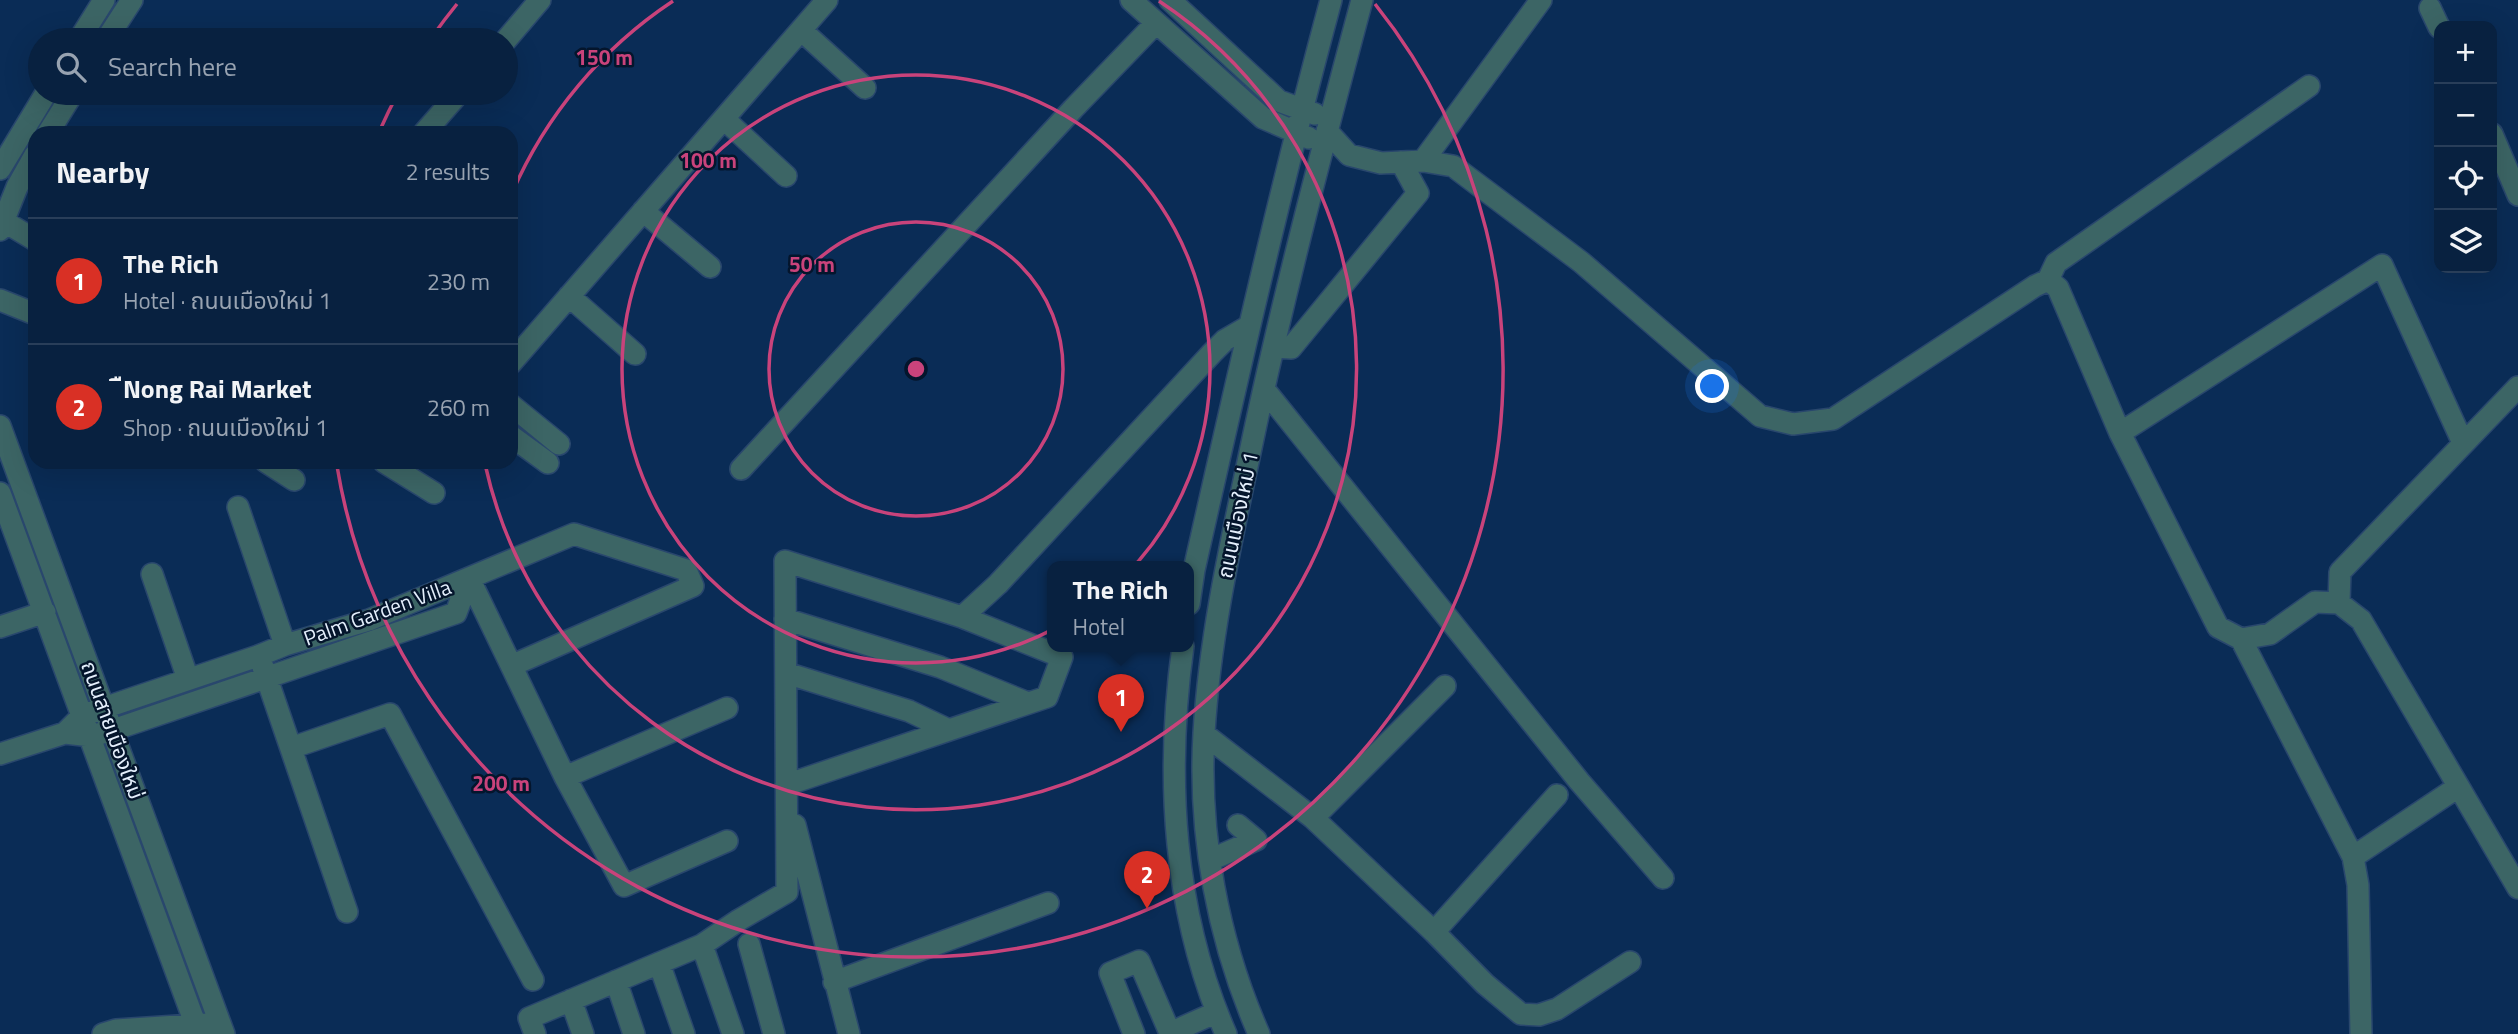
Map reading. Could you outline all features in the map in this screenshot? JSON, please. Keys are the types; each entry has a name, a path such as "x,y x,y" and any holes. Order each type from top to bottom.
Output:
{"street":[{"path":"86,28 104,0"},
{"path":"114,28 132,0"},
{"path":"516,28 540,0"},
{"path":"518,355 827,0"},
{"path":"1131,0 1263,118 1295,133 1327,131"},
{"path":"1170,0 1279,101 1301,110 1327,131 1349,155 1381,163 1423,161 1453,166 1581,262 1760,416 1793,424 1833,419 2048,280 2056,263 2309,86"},
{"name":"ถนนเมืองใหม่ 1","path":"1194,570 1295,133 1331,0"},
{"name":"ถนนเมืองใหม่ 1","path":"1259,1034 1245,1002 1222,929 1210,860 1204,780 1204,734 1209,676 1224,575 1264,388 1362,0"},
{"path":"1423,161 1541,0"},
{"path":"741,469 1073,109 1156,23"},
{"path":"801,30 865,88"},
{"path":"0,169 6,145 37,105"},
{"path":"52,126 66,105"},
{"path":"430,126 448,105"},
{"path":"724,118 786,176"},
{"path":"6,145 28,152"},
{"path":"2497,146 2518,195"},
{"path":"1274,347 1292,348 1418,193 1401,162"},
{"path":"28,167 1,223 28,236"},
{"path":"643,211 710,267"},
{"path":"2120,433 2382,265 2463,443"},
{"path":"2048,280 2058,288 2120,433 2218,627 2241,639 2353,857 2358,885 2361,1034"},
{"path":"569,296 635,354"},
{"path":"0,300 28,311"},
{"path":"962,617 998,584 1212,353 1225,340 1249,327"},
{"path":"2339,603 2340,572 2518,387"},
{"path":"1264,388 1579,781 1663,878"},
{"path":"518,411 559,444"},
{"name":"ถนนสายเมืองใหม่","path":"0,426 222,1028"},
{"path":"518,441 548,463"},
{"path":"277,469 294,481"},
{"path":"395,469 433,493"},
{"name":"ถนนสายเมืองใหม่","path":"0,493 198,1030"},
{"path":"238,507 285,645"},
{"path":"513,665 693,586 686,570 574,534 470,578 565,777 624,886 726,841"},
{"path":"534,1034 529,1017 702,945 787,892 785,561 962,617 1047,651"},
{"path":"152,574 188,679"},
{"name":"Palm Garden Villa","path":"83,715 285,645 369,620 470,578"},
{"name":"Palm Garden Villa","path":"90,736 456,613 470,578"},
{"path":"2241,639 2270,634 2315,602 2339,603 2361,620 2518,888"},
{"path":"0,627 45,612"},
{"path":"785,619 940,667 1028,703"},
{"path":"786,785 1047,697 1062,657 1050,652"},
{"path":"1182,652 1174,780 1180,864 1193,937 1226,1034"},
{"path":"258,656 268,678 346,912"},
{"path":"786,673 909,711 949,730"},
{"path":"1313,818 1445,687"},
{"path":"565,777 727,708"},
{"path":"292,748 390,714 533,980"},
{"path":"65,733 83,715"},
{"path":"0,754 65,733 90,736"},
{"path":"1204,734 1313,818 1485,984 1521,1014 1539,1015 1557,1009 1630,962"},
{"path":"2353,857 2458,787"},
{"path":"1434,932 1557,795"},
{"path":"795,825 849,1034"},
{"path":"1210,860 1256,840 1238,825"},
{"path":"834,982 1048,903"},
{"path":"749,944 774,1034"},
{"path":"702,945 733,1034"},
{"path":"1134,1034 1110,973 1139,961 1170,1033 1217,1012"},
{"path":"659,963 684,1034"},
{"path":"616,981 634,1034"},
{"path":"571,1000 583,1034"},
{"path":"103,1034 116,1030 222,1028"}],"place":[{"name":"The Rich","path":"1121,732"},
{"name":"ืNong Rai Market","path":"1147,909"}]}
